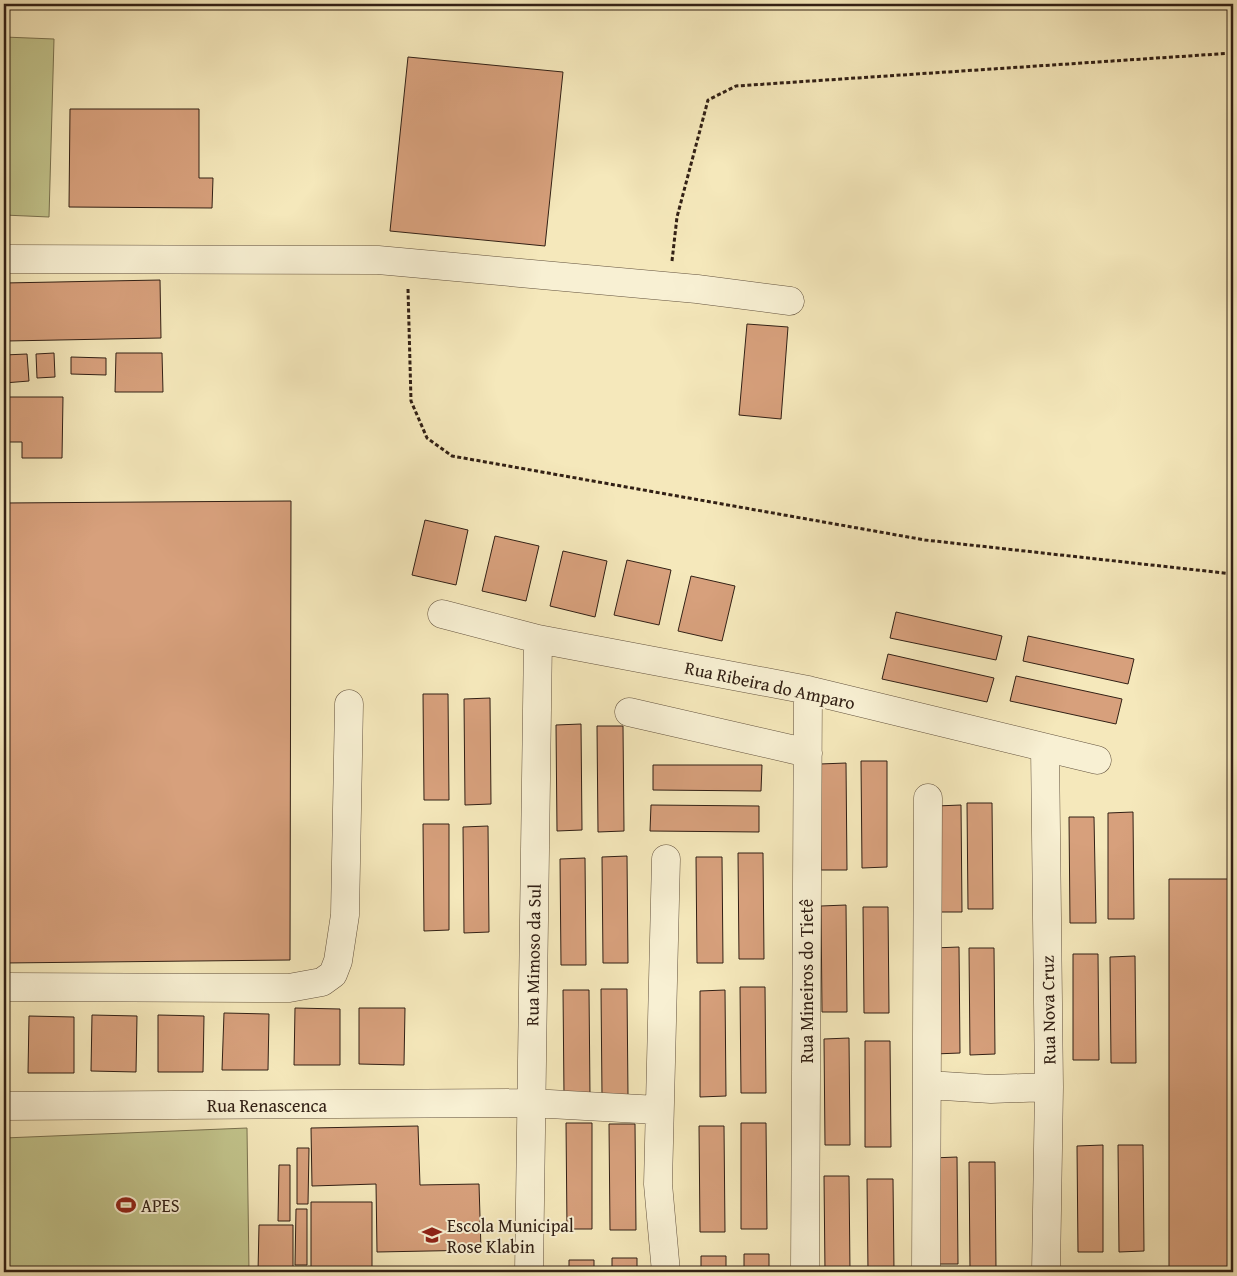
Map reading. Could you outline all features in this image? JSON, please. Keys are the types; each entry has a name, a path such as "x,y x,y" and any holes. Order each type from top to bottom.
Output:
{"street":[{"path":"4,258 359,260 669,287 790,302"},
{"name":"Rua Ribeira do Amparo","path":"442,614 538,639 808,690 1097,760"},
{"name":"Rua Mimoso da Sul","path":"529,1272 538,639"},
{"name":"Rua Mineiros do Tietê","path":"805,1272 808,690"},
{"path":"4,987 289,988 322,982 332,974 338,961 345,915 349,704"},
{"path":"629,712 808,753"},
{"name":"Rua Nova Cruz","path":"1046,748 1049,1087 1046,1272"},
{"path":"926,1272 928,798"},
{"path":"666,859 658,1110 658,1184 666,1272"},
{"path":"928,1085 991,1089 1049,1087"},
{"name":"Rua Renascenca","path":"4,1106 530,1104 658,1110"}],"path":[{"path":"669,287 677,218 708,100 736,86 1233,53"},
{"path":"408,263 411,401 427,438 452,456 926,540 1233,574"}],"green space":[{"path":"4,37 54,39 49,217 4,215"},
{"name":"APES","path":"247,1128 249,1272 4,1272 4,1138"}],"building":[{"path":"408,57 563,72 545,246 390,231"},
{"path":"70,109 199,109 199,178 213,178 212,208 69,207"},
{"path":"160,280 161,338 7,341 7,325 4,325 4,283"},
{"path":"747,324 788,327 781,419 739,415"},
{"path":"54,353 55,377 37,378 36,354"},
{"path":"116,353 162,353 163,392 115,392"},
{"path":"27,354 29,381 4,383 4,355"},
{"path":"71,357 106,358 106,375 71,374"},
{"path":"4,397 63,397 62,458 22,458 22,442 4,442"},
{"path":"291,501 290,960 4,963 4,503"},
{"path":"425,520 468,530 456,585 412,575"},
{"path":"495,536 539,546 526,601 482,591"},
{"path":"563,551 607,561 595,617 550,606"},
{"path":"627,560 671,570 659,625 614,615"},
{"path":"691,576 735,586 722,641 678,631"},
{"path":"896,612 1002,636 996,660 890,638"},
{"path":"1028,636 1134,659 1128,684 1023,661"},
{"path":"888,654 994,678 987,702 882,679"},
{"path":"1016,676 1122,699 1116,724 1010,701"},
{"path":"423,694 448,694 449,800 424,800"},
{"path":"490,698 491,804 465,805 464,699"},
{"path":"581,724 582,830 557,831 556,725"},
{"path":"597,726 623,726 624,831 598,832"},
{"path":"861,761 887,761 887,867 862,868"},
{"path":"846,763 847,870 821,870 820,764"},
{"path":"653,765 762,765 761,791 653,790"},
{"path":"967,803 992,803 993,909 968,909"},
{"path":"651,805 759,806 759,832 650,831"},
{"path":"961,805 962,912 937,912 936,806"},
{"path":"1133,812 1134,919 1108,919 1108,813"},
{"path":"1069,817 1094,817 1096,923 1070,923"},
{"path":"423,824 449,824 449,930 424,931"},
{"path":"488,826 489,932 464,933 463,827"},
{"path":"738,853 763,853 764,959 739,959"},
{"path":"627,856 628,963 603,963 602,857"},
{"path":"696,857 722,857 723,963 697,963"},
{"path":"585,858 586,965 561,965 560,859"},
{"path":"1169,879 1233,879 1233,1272 1169,1272"},
{"path":"846,905 847,1012 822,1012 821,906"},
{"path":"863,907 888,907 889,1013 864,1013"},
{"path":"959,947 960,1053 934,1054 933,948"},
{"path":"969,948 994,948 995,1054 970,1055"},
{"path":"1073,954 1098,954 1099,1060 1073,1060"},
{"path":"1135,956 1136,1063 1111,1063 1110,957"},
{"path":"740,987 765,987 766,1093 741,1093"},
{"path":"601,989 627,989 628,1096 602,1096"},
{"path":"563,990 589,990 590,1096 564,1096"},
{"path":"725,990 726,1096 700,1097 700,991"},
{"path":"295,1008 340,1009 340,1065 294,1065"},
{"path":"359,1008 405,1008 404,1065 359,1064"},
{"path":"224,1013 269,1014 268,1070 222,1070"},
{"path":"92,1015 137,1016 136,1072 91,1071"},
{"path":"158,1015 204,1016 203,1072 158,1072"},
{"path":"29,1016 74,1017 74,1073 28,1073"},
{"path":"849,1038 850,1145 825,1145 824,1039"},
{"path":"865,1041 890,1041 891,1147 865,1147"},
{"path":"566,1123 592,1123 592,1229 567,1229"},
{"path":"741,1123 766,1123 767,1229 741,1229"},
{"path":"609,1124 635,1124 636,1230 610,1230"},
{"path":"418,1126 420,1185 479,1184 481,1250 377,1252 376,1184 312,1186 311,1128"},
{"path":"699,1126 724,1126 725,1232 700,1232"},
{"path":"1103,1145 1103,1252 1078,1252 1077,1146"},
{"path":"1118,1145 1143,1145 1144,1251 1119,1252"},
{"path":"297,1148 309,1148 308,1204 297,1204"},
{"path":"957,1157 958,1264 933,1264 932,1158"},
{"path":"969,1162 995,1162 996,1269 970,1269"},
{"path":"279,1165 290,1165 290,1221 278,1221"},
{"path":"824,1176 849,1176 850,1272 825,1272"},
{"path":"867,1179 893,1179 894,1272 868,1272"},
{"path":"311,1202 372,1202 372,1272 311,1272"},
{"path":"296,1209 307,1209 307,1265 295,1265"},
{"path":"259,1225 293,1225 293,1272 258,1272"},
{"path":"744,1254 769,1254 769,1272 744,1272"},
{"path":"701,1256 726,1256 726,1272 701,1272"},
{"path":"612,1258 637,1258 637,1272 612,1272"},
{"path":"569,1260 594,1260 594,1272 569,1272"}],"place":[{"name":"APES","path":"126,1205"},
{"name":"Escola Municipal Rose Klabin","path":"432,1235"}]}
